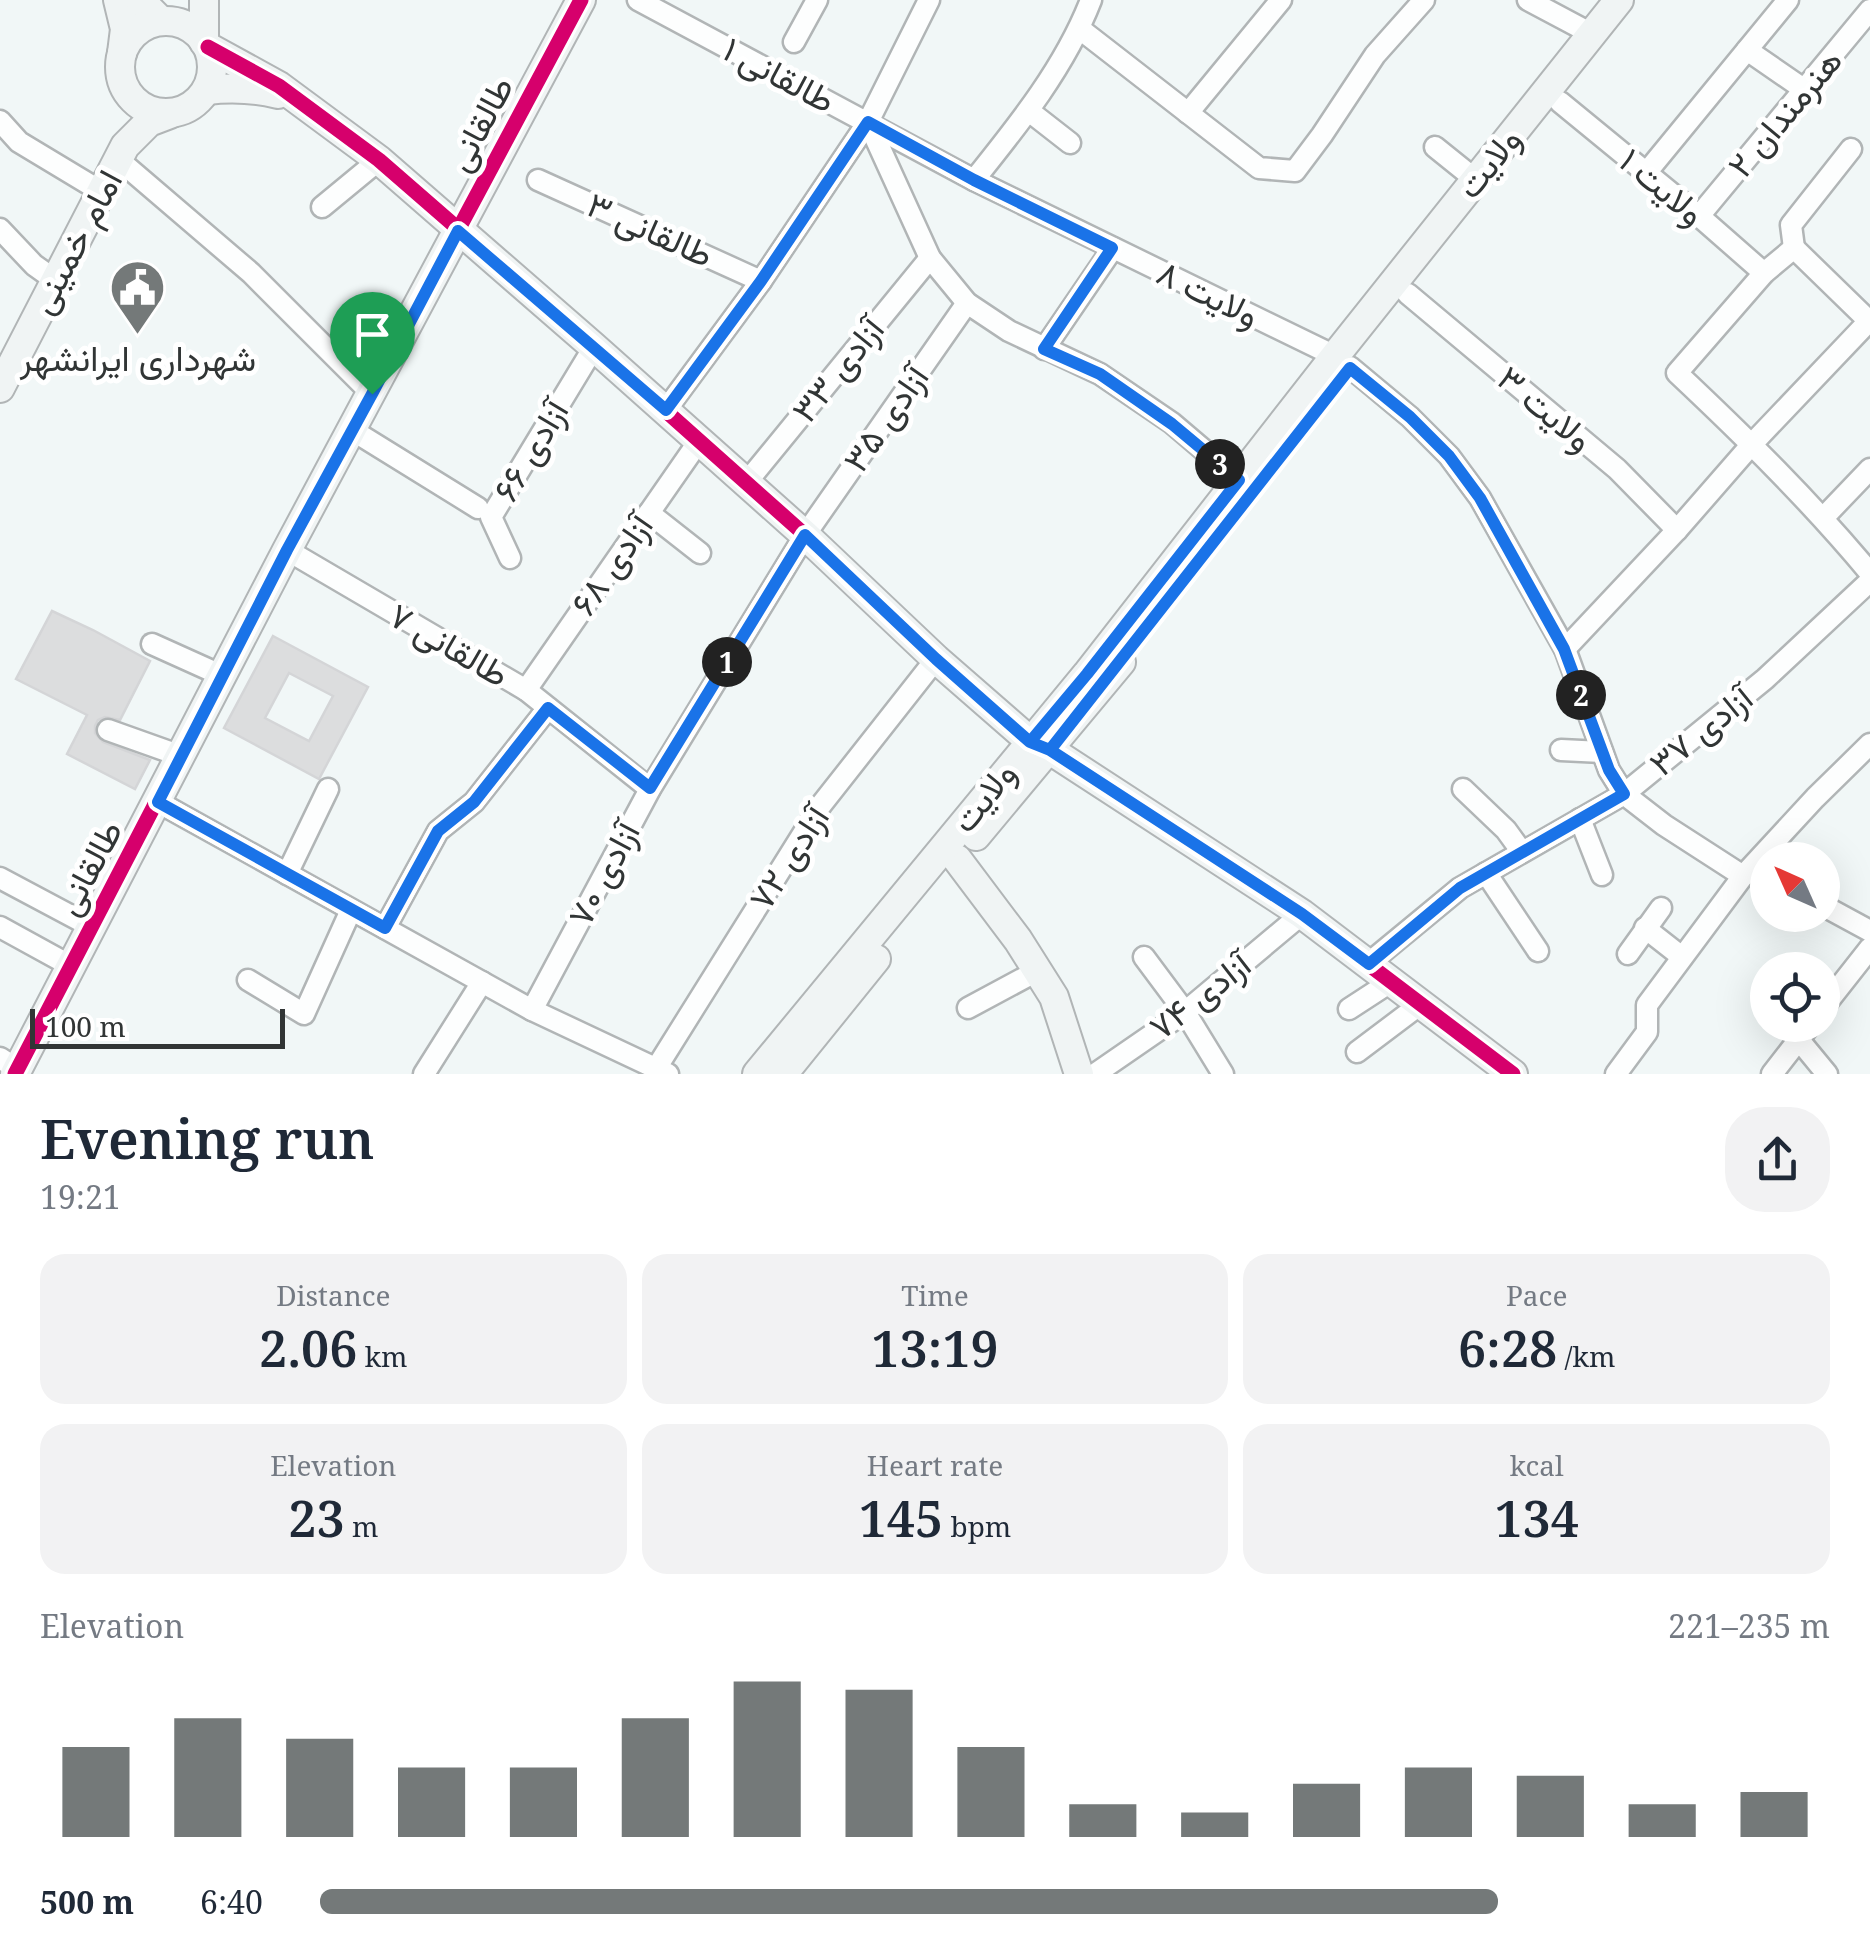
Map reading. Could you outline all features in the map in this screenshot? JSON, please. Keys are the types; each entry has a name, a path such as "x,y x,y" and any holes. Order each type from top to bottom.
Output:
{"main road":[{"path":"118,0 125,30 121,75 129,96 140,106 170,114 198,102 207,90 212,61 200,0 168,22"},
{"path":"140,0 168,22"},
{"name":"طالقانی","path":"11,1067 72,966 287,550 581,0"},
{"name":"ولایت","path":"798,1068 1040,746 1343,362 1476,180 1620,0"},
{"name":"ولایت","path":"757,1074 1040,746 1087,674 1239,480 1408,294 1640,0"},
{"path":"122,153 126,121 122,54 128,42 148,25 168,22 188,26 206,44 268,79 379,160 666,410 936,659 1040,746 1302,914 1509,1073"},
{"path":"207,90 258,89 294,97"},
{"name":"امام خمینی","path":"0,388 122,153 149,122 170,114"},
{"path":"957,858 1018,940 1054,997 1078,1074"}],"street":[{"name":"طالقانی ۱","path":"638,0 868,122"},
{"path":"794,42 817,0"},
{"path":"666,410 761,281 868,122 929,0"},
{"path":"974,180 1029,111 1080,29 1092,0"},
{"path":"1188,113 1281,0"},
{"path":"1080,29 1259,168 1296,171 1374,55 1424,0"},
{"path":"1528,0 1592,34"},
{"path":"1646,173 1788,0"},
{"name":"هنرمندان ۲","path":"1699,216 1870,10"},
{"path":"1747,50 1805,90"},
{"name":"ولایت ۱","path":"1560,102 1764,273"},
{"path":"1029,111 1070,143"},
{"path":"0,122 19,142 102,192"},
{"path":"868,122 930,258 966,303 1009,331 1100,374 1172,424 1239,480"},
{"name":"ولایت ۸","path":"868,122 974,180 1343,362 1410,417 1449,456 1480,498 1564,649 1609,770 1624,794"},
{"path":"1435,146 1476,180"},
{"path":"1564,649 1870,320 1794,248 1791,225 1850,149"},
{"path":"122,153 251,273 372,394"},
{"path":"322,207 379,160"},
{"name":"طالقانی ۳","path":"538,180 761,281"},
{"path":"0,229 34,265 56,280"},
{"path":"1044,349 1112,248"},
{"path":"1794,248 1764,273 1677,373 1824,517 1870,573"},
{"name":"آزادی ۳۳","path":"746,482 930,258"},
{"name":"ولایت ۳","path":"1408,294 1617,469 1677,530"},
{"name":"آزادی ۳۵","path":"805,535 966,303"},
{"name":"آزادی ۶۶","path":"510,558 491,517 594,346"},
{"path":"352,430 478,508"},
{"name":"آزادی ۶۸","path":"526,690 699,440"},
{"path":"1824,517 1870,470"},
{"path":"648,513 700,553"},
{"name":"آزادی ۷۰","path":"532,1010 650,788 805,535"},
{"name":"طالقانی ۷","path":"287,550 526,690 650,788"},
{"name":"آزادی ۳۷","path":"1369,964 1460,888 1624,794 1765,679 1870,581"},
{"path":"152,644 222,676"},
{"name":"آزادی ۷۲","path":"662,1071 821,805 936,659"},
{"path":"385,928 438,831 474,802 548,708"},
{"path":"108,730 181,756"},
{"path":"1779,842 1815,798 1870,744"},
{"path":"1561,750 1602,752"},
{"path":"287,874 328,789"},
{"path":"1463,789 1506,830 1522,852"},
{"path":"1624,794 1664,825 1750,870"},
{"path":"158,802 532,1010 662,1071"},
{"path":"1580,819 1602,875"},
{"path":"1486,873 1538,951"},
{"path":"1616,1074 1647,1032 1647,1005 1750,877"},
{"path":"0,878 92,927"},
{"path":"1628,954 1661,908"},
{"path":"248,980 304,1014 352,910"},
{"name":"آزادی ۷۴","path":"1094,1074 1185,1012 1302,914"},
{"path":"1840,915 1870,931"},
{"path":"0,928 72,966"},
{"path":"1646,928 1682,957"},
{"path":"1840,986 1870,948"},
{"path":"1144,957 1185,1012 1222,1074"},
{"path":"968,1008 1038,970"},
{"path":"1349,1008 1392,981"},
{"path":"424,1074 482,982"},
{"path":"1357,1052 1422,1003"},
{"path":"1772,1074 1796,1042"},
{"path":"1809,1042 1827,1074"}],"building":[{"path":"52,611 150,661 120,720 105,717 95,726 95,733 103,742 150,760 135,789 67,754 87,715 16,679"},
{"path":"273,636 368,687 319,779 224,728","holes":["289,673 333,696 309,741 265,718"]}],"cycle path":[{"path":"15,1074 287,550 581,0"},
{"path":"208,47 279,86 379,160 805,535 1030,741 1050,750 1302,914 1513,1074"}],"place":[{"name":"شهرداری ایرانشهر","path":"138,337"}],"route":[{"path":"372,394 158,802 385,928 438,831 474,802 548,708 650,788 805,535 1030,742 1050,750 1302,914 1369,964 1460,888 1624,794 1609,770 1564,649 1480,498 1449,456 1410,417 1350,368 1050,750 1030,742 1239,480 1172,424 1100,374 1044,349 1112,248 868,122 761,281 666,410 458,231 372,394"}]}
